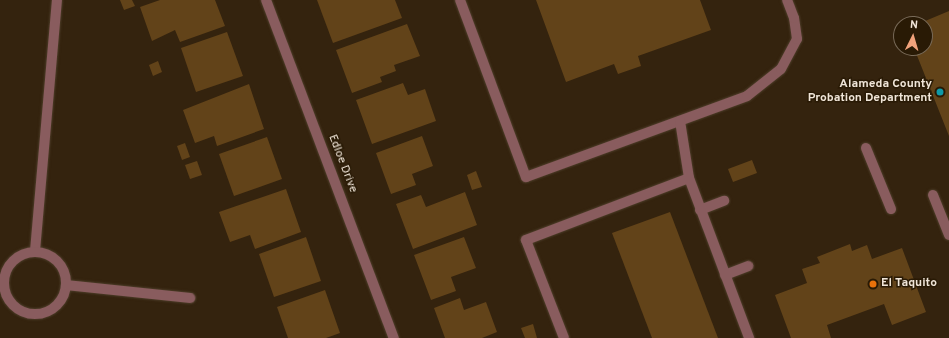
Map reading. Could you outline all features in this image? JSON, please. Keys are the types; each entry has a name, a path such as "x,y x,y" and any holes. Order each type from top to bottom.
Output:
{"street":[{"path":"35,251 57,0"},
{"name":"Edloe Drive","path":"266,0 394,338"},
{"path":"460,0 526,177 747,96 781,69 797,39 794,18 787,0"},
{"path":"680,121 689,178 750,338"},
{"path":"866,148 891,209"},
{"path":"564,338 526,240 689,178"},
{"path":"933,195 949,235"},
{"path":"700,210 724,201"},
{"path":"35,251 48,254 58,262 64,272 66,285 62,298 53,308 40,314 26,313 13,306 5,295 2,281 6,269 13,260 24,253 35,251"},
{"path":"725,275 748,266"},
{"path":"66,285 190,298"}],"building":[{"path":"120,0 132,0 135,6 124,10"},
{"path":"160,0 215,0 225,26 180,42 175,30 152,41 140,7"},
{"path":"317,0 395,0 402,18 333,43"},
{"path":"536,0 700,0 711,30 638,56 641,66 618,74 614,64 566,82"},
{"name":"Alameda County Probation Department","path":"949,11 949,136 917,56 933,56 933,18"},
{"path":"407,24 420,56 394,65 396,71 380,77 382,82 352,93 336,50"},
{"path":"227,32 243,76 196,92 181,48"},
{"path":"158,61 162,72 153,76 149,65"},
{"path":"403,83 408,95 425,89 436,121 372,144 356,100"},
{"path":"249,84 264,129 217,146 214,136 195,143 183,110"},
{"path":"422,136 433,166 412,174 416,185 391,194 376,153"},
{"path":"267,137 282,179 234,196 219,154"},
{"path":"185,143 190,157 182,160 177,146"},
{"path":"752,160 757,173 733,182 728,169"},
{"path":"197,161 202,175 190,179 185,165"},
{"path":"476,171 482,187 472,190 467,175"},
{"path":"286,189 301,232 255,249 250,235 230,242 219,212"},
{"path":"465,192 477,225 413,249 396,204 421,195 426,207"},
{"path":"670,212 718,338 652,338 612,233"},
{"path":"306,237 321,281 274,297 259,254"},
{"path":"464,237 476,268 451,277 456,291 431,300 414,255"},
{"path":"850,244 852,251 867,245 872,259 902,248 926,312 892,325 884,304 827,325 831,338 791,338 775,295 807,283 802,269 820,263 817,257"},
{"path":"325,290 340,333 326,338 288,338 277,307"},
{"path":"460,298 464,310 486,302 497,332 482,338 445,338 434,308"},
{"path":"533,324 537,338 525,338 521,328"}],"place":[{"name":"Alameda County Probation Department","path":"940,92"},
{"name":"El Taquito","path":"873,284"}]}
